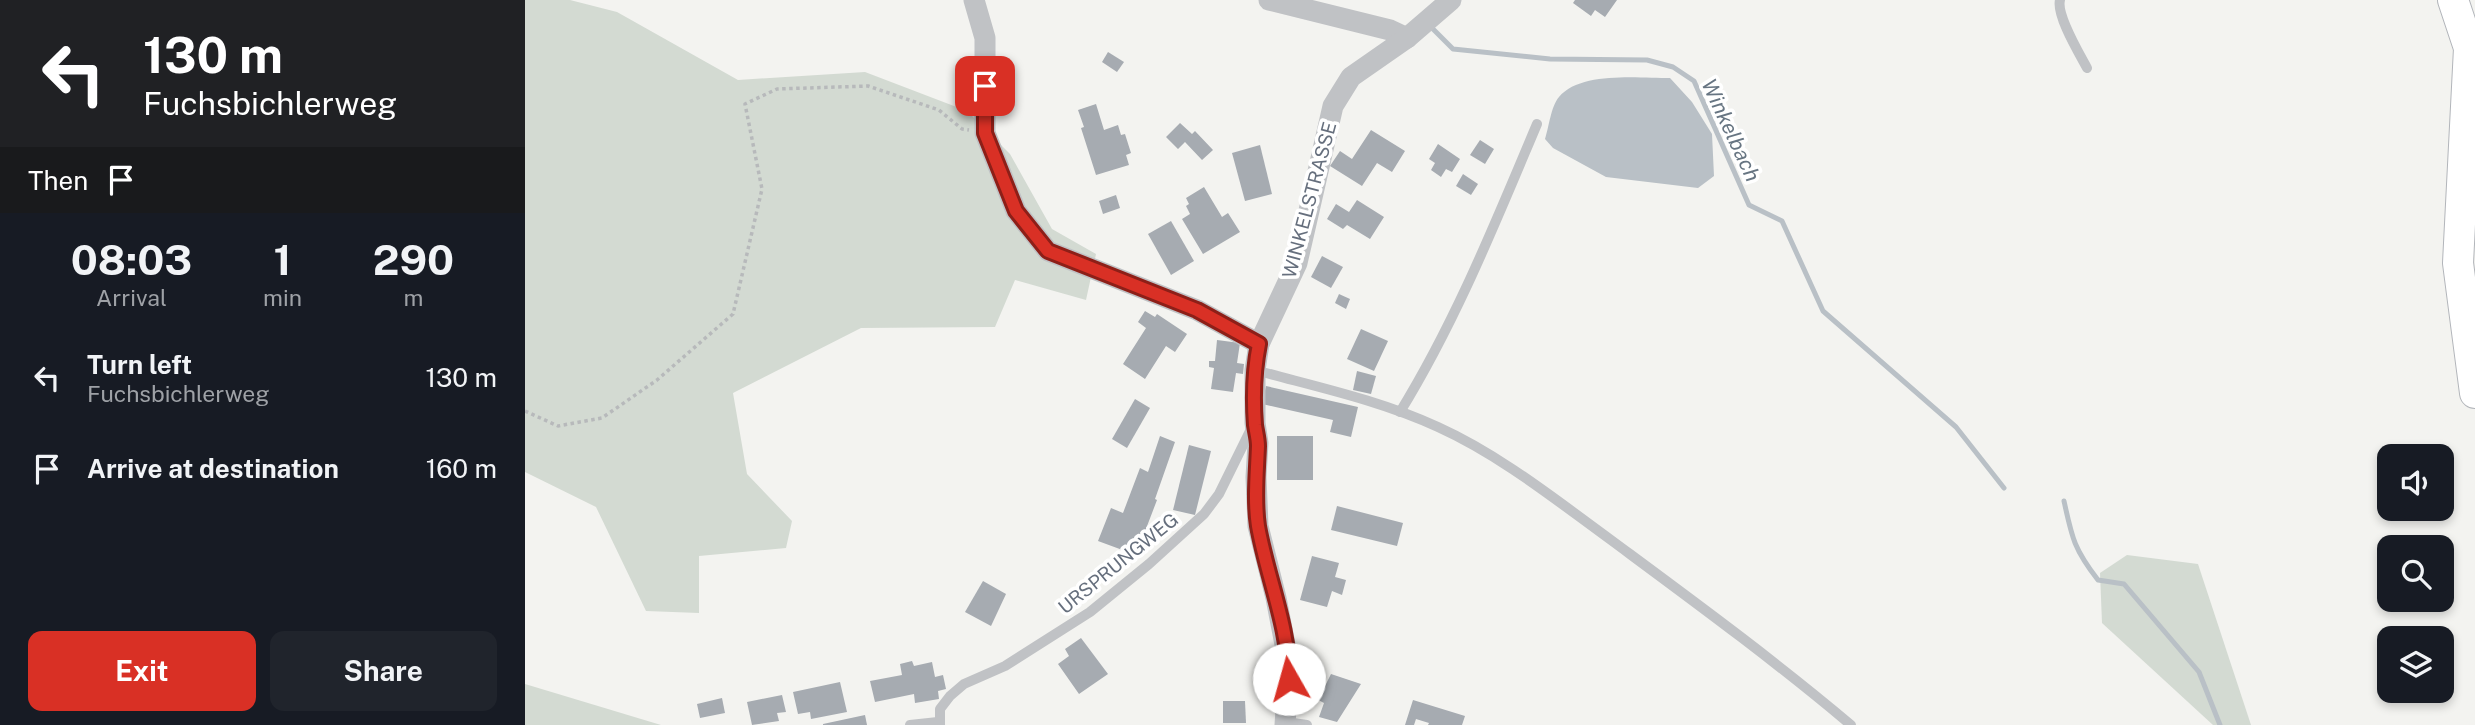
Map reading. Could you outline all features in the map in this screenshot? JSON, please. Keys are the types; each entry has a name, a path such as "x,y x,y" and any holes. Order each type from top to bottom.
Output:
{"street":[{"path":"974,0 985,38 985,133 1016,211 1048,251 1197,310 1259,344"},
{"path":"1269,0 1390,30 1408,38"},
{"name":"WINKELSTRASSE","path":"1292,724 1289,665 1258,526 1255,370 1259,344 1297,263 1333,106 1351,77 1408,38 1451,0"},
{"path":"2453,0 2469,48 2458,262 2475,393"}],"lane":[{"path":"2060,0 2063,18 2087,68"},
{"path":"1400,412 1437,346 1486,244 1537,124"},
{"path":"1255,370 1377,402 1440,428 1488,455 1559,502 1715,616 1851,725"},
{"name":"URSPRUNGWEG","path":"910,725 939,723 940,709 964,684 1005,666 1090,612 1149,564 1204,514 1219,494 1249,429 1255,423"}],"path":[{"path":"525,411 558,426 602,418 657,380 733,314 762,189 745,104 777,89 868,86 939,110 962,129 985,133"}],"shaded area":[{"path":"525,0 570,0 617,12 738,80 865,72 967,111 1010,154 1052,229 1096,254 1086,300 1015,280 995,327 861,328 733,393 747,474 792,521 786,548 699,556 699,613 646,611 596,507 525,472"},
{"path":"1627,77 1670,78 1692,102 1712,134 1714,176 1698,188 1606,177 1553,148 1545,139 1559,97 1581,83"},
{"path":"2127,555 2198,564 2251,725 2213,725 2102,623 2100,573"},
{"path":"525,684 661,725 525,725"}],"building":[{"path":"1575,0 1617,0 1605,17 1595,10 1591,16 1573,3"},
{"path":"1108,52 1124,62 1117,72 1102,62"},
{"path":"1096,104 1104,130 1118,125 1121,135 1125,134 1131,153 1126,155 1129,165 1096,175 1078,110"},
{"path":"1180,123 1192,134 1195,131 1213,150 1202,160 1185,142 1178,149 1166,137"},
{"path":"1371,130 1405,151 1392,172 1377,163 1362,186 1330,166 1340,151 1352,159"},
{"path":"1480,140 1494,149 1485,164 1470,155"},
{"path":"1438,144 1460,159 1452,172 1446,169 1441,177 1431,170 1435,163 1429,159"},
{"path":"1260,145 1272,194 1245,201 1232,153"},
{"path":"1463,174 1478,184 1471,195 1456,186"},
{"path":"1204,187 1222,217 1228,213 1240,232 1203,254 1182,219 1190,214 1186,198"},
{"path":"1116,195 1120,208 1103,214 1099,201"},
{"path":"1357,200 1384,217 1370,239 1347,225 1343,229 1327,219 1336,204 1349,212"},
{"path":"1171,221 1194,261 1171,275 1148,234"},
{"path":"1322,256 1343,267 1331,288 1311,277"},
{"path":"1339,294 1350,299 1346,309 1335,303"},
{"path":"1145,311 1155,317 1157,314 1187,334 1175,352 1166,346 1145,379 1123,364 1146,328 1138,322"},
{"path":"1361,329 1388,341 1374,371 1347,359"},
{"path":"1217,340 1240,343 1237,363 1244,364 1243,374 1236,373 1233,392 1211,389 1214,368 1209,367 1209,361 1215,361"},
{"path":"1357,371 1376,376 1371,394 1353,390"},
{"path":"1266,386 1358,407 1351,437 1330,432 1333,420 1262,404"},
{"path":"1135,399 1150,408 1127,448 1112,439"},
{"path":"1160,436 1175,442 1136,555 1098,541 1111,508 1123,513 1140,468 1148,472"},
{"path":"1277,436 1313,436 1313,480 1277,480"},
{"path":"1189,445 1211,451 1195,515 1173,510"},
{"path":"1337,506 1403,523 1397,546 1331,530"},
{"path":"1312,556 1339,563 1335,577 1346,580 1342,595 1332,591 1327,607 1300,600"},
{"path":"983,581 1006,594 991,626 965,612"},
{"path":"1081,638 1108,674 1079,694 1058,664 1069,656 1065,649"},
{"path":"912,661 914,666 932,662 935,677 943,675 946,689 938,691 939,699 915,703 914,694 875,702 870,681 902,675 900,664"},
{"path":"1331,674 1361,684 1337,722 1319,717 1324,703 1309,695 1314,681 1325,686"},
{"path":"840,682 847,712 811,719 810,712 798,714 793,692"},
{"path":"782,695 786,712 777,713 779,721 752,725 747,702"},
{"path":"722,698 725,713 700,718 697,704"},
{"path":"1413,700 1465,716 1462,725 1428,725 1429,723 1416,719 1414,725 1405,725"},
{"path":"1223,701 1245,701 1246,723 1223,723"},
{"path":"865,715 867,725 823,725 823,724"}],"waterway":[{"name":"Winkelbach","path":"1429,25 1453,49 1550,59 1647,60 1673,67 1694,81 1749,205 1782,221 1823,311 1956,427 2004,488"},
{"name":"Winkelbach","path":"2064,501 2075,543 2090,569 2098,580 2124,584 2199,672 2220,725"}],"route":[{"path":"985,86 985,133 1016,211 1048,251 1197,310 1259,344 1255,370 1258,526 1276,598 1289,665 1289,679"}]}
